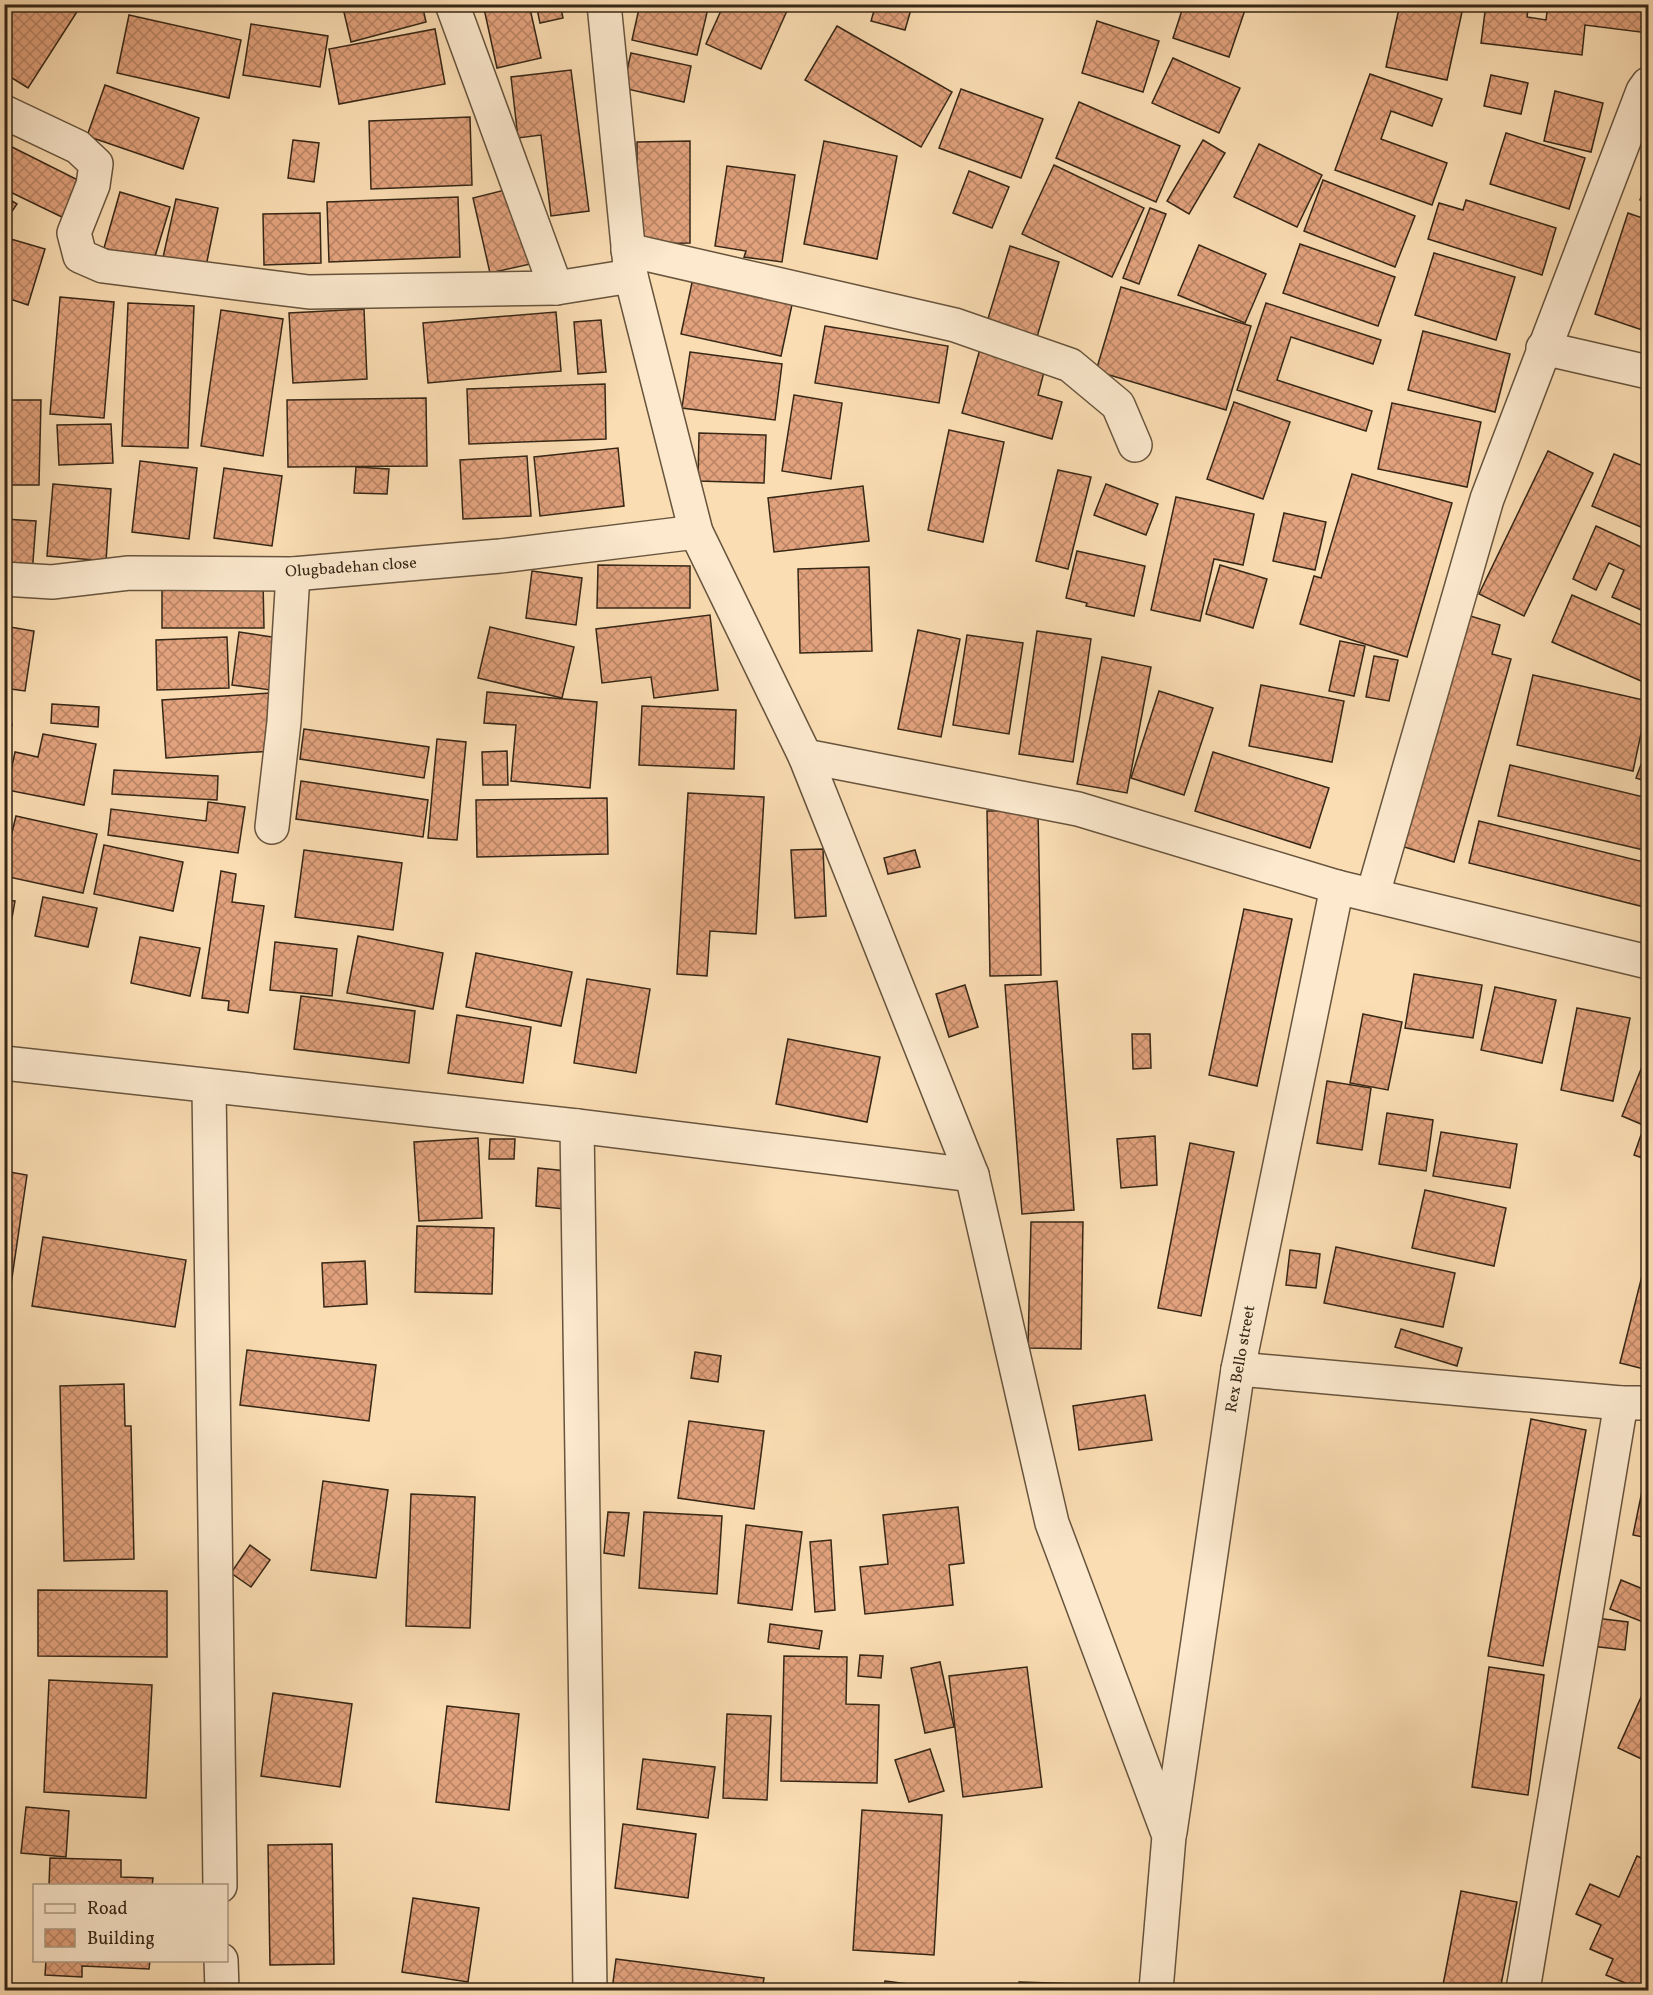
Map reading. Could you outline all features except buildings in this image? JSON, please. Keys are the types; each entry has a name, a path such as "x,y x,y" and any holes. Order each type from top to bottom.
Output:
{"street":[{"path":"452,4 556,288"},
{"path":"604,4 629,263 696,532 806,756 972,1175 1052,1523 1169,1836"},
{"path":"1373,894 1487,499 1643,91 1648,84"},
{"path":"4,112 78,147 96,164 93,185 74,233 80,256 103,266 309,292 556,288 629,263 955,325 1070,365 1118,405 1135,445"},
{"path":"1544,348 1648,372"},
{"name":"Olugbadehan close","path":"4,579 52,582 129,573 293,574 500,556 696,532"},
{"path":"272,827 284,722 293,574"},
{"path":"806,756 1078,810 1337,887 1648,962"},
{"name":"Rex Bello street","path":"1156,1990 1169,1836 1238,1369 1337,887"},
{"path":"4,1063 577,1126 972,1175"},
{"path":"209,1087 220,1884"},
{"path":"577,1126 590,1990"},
{"path":"1238,1369 1635,1403 1524,1990"},
{"path":"221,1962 222,1990"}]}
